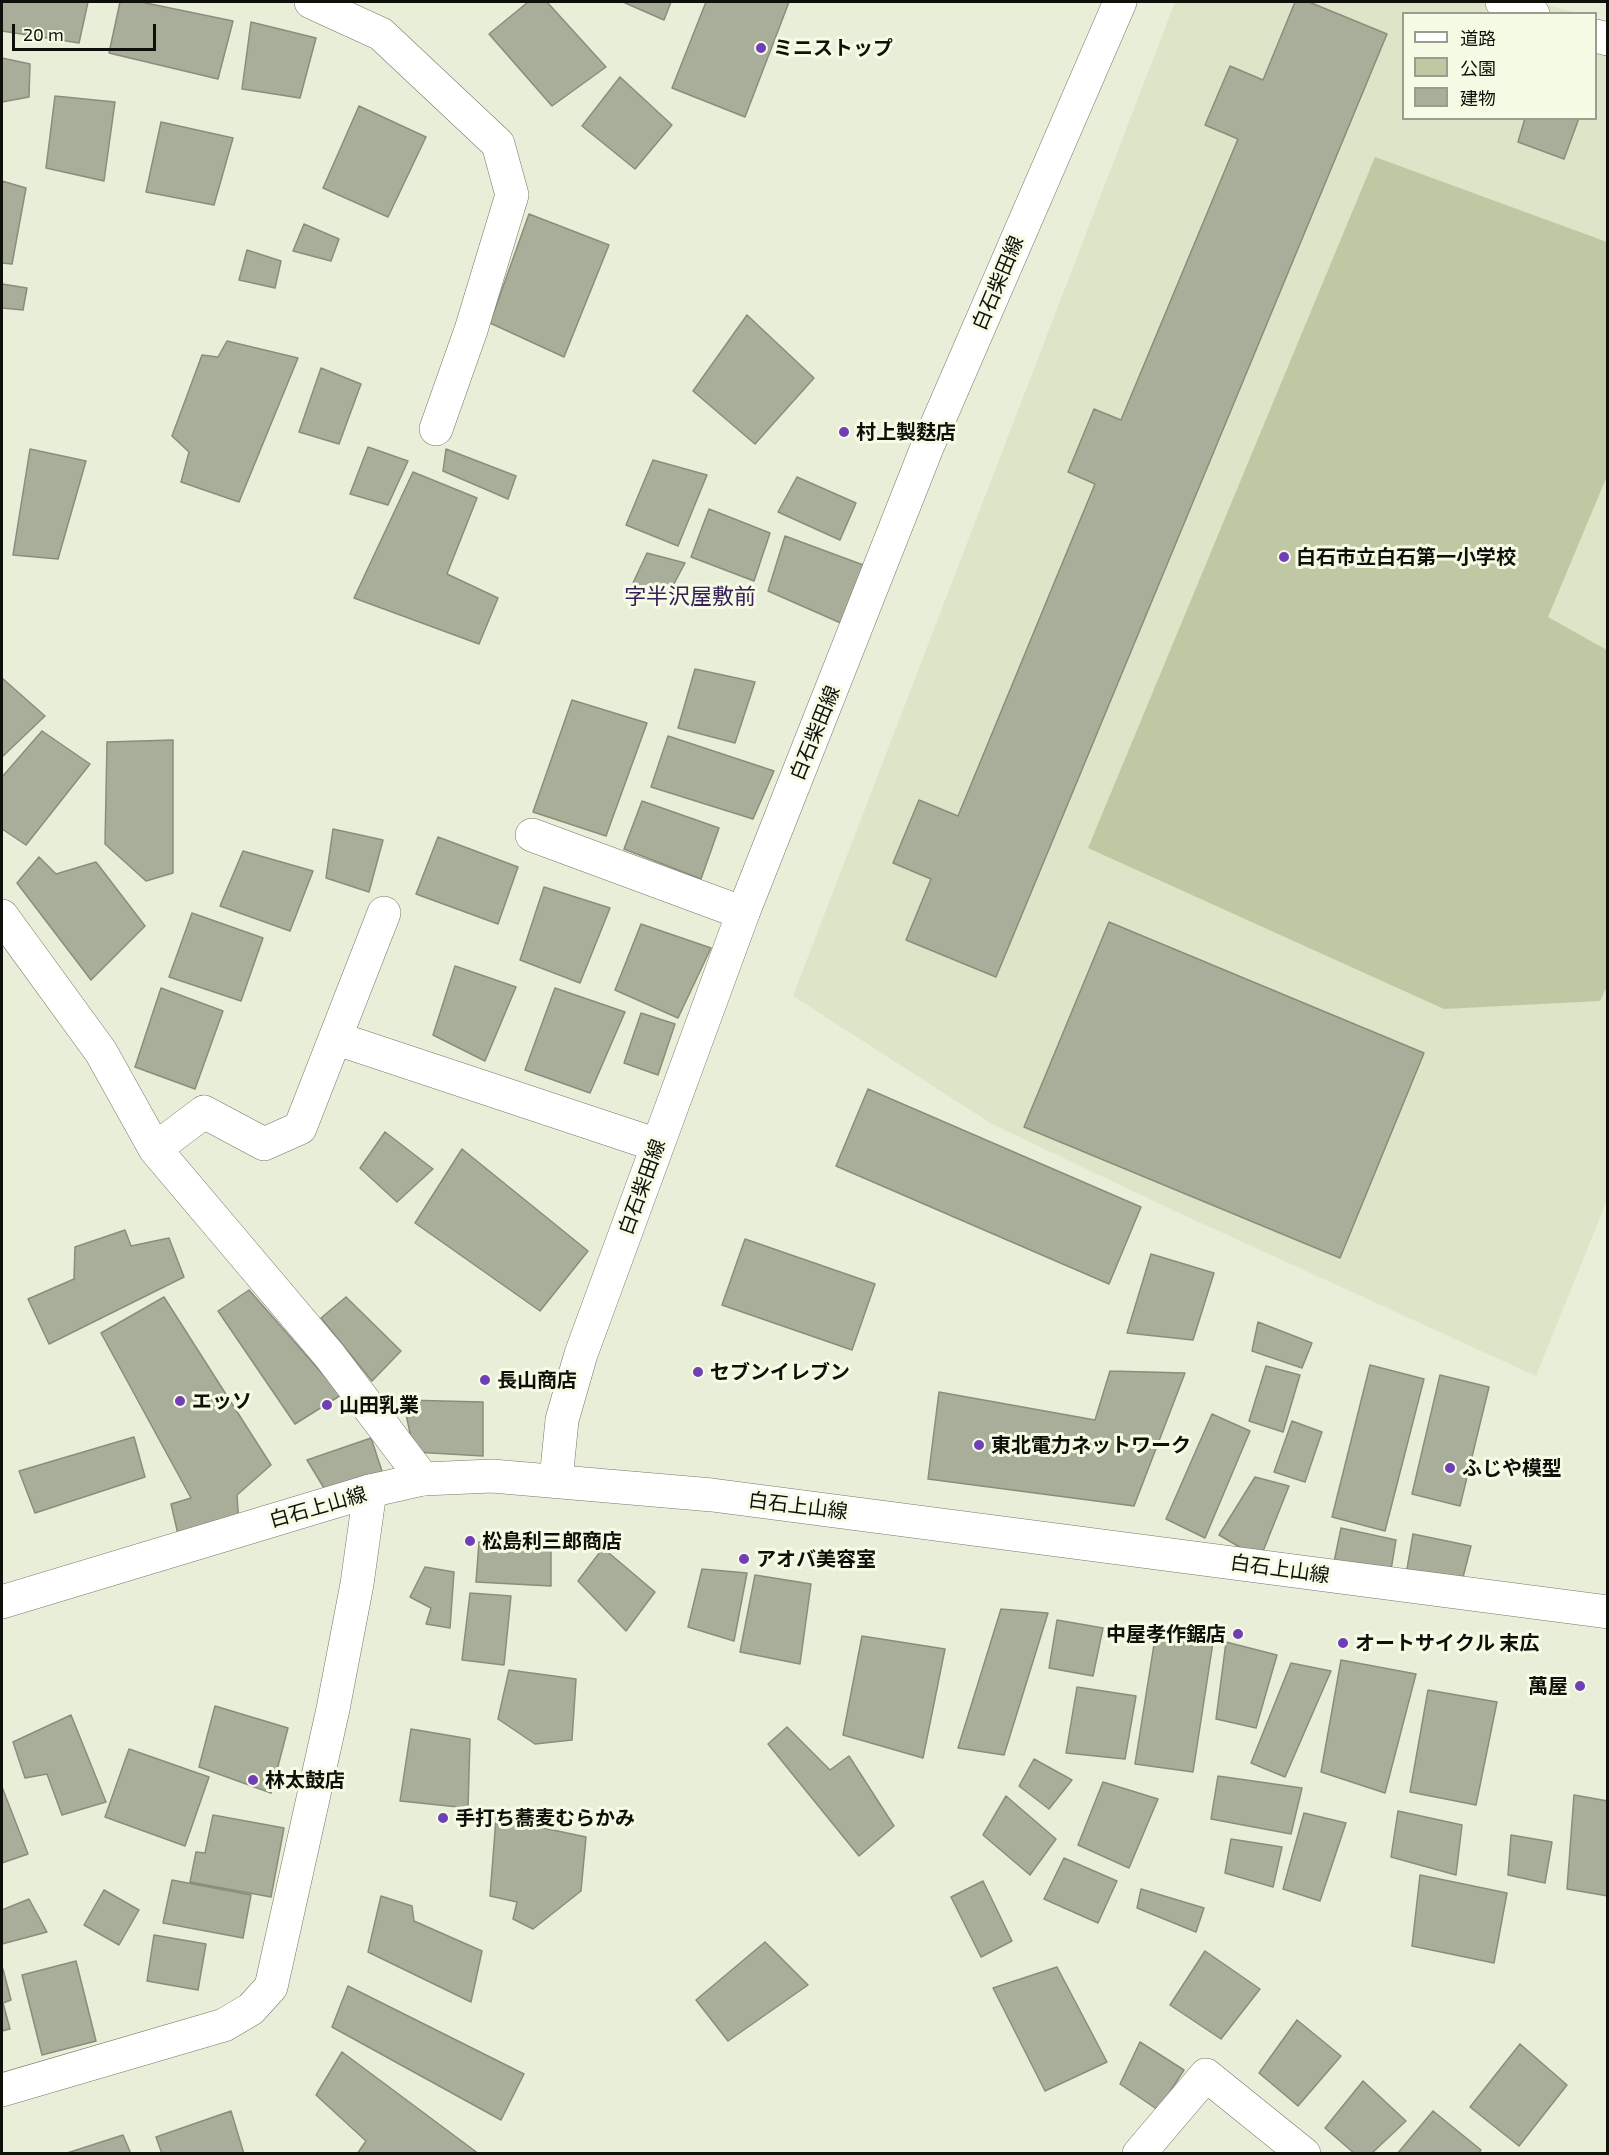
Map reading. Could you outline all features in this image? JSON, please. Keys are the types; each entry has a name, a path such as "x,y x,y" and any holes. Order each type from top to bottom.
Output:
{"main road":[{"path":"311,2 381,34 498,144 512,195 471,330 436,429"},
{"name":"白石柴田線","path":"556,1480 562,1420 581,1354 743,914 928,446 1120,2"},
{"path":"1502,2 1528,12"},
{"path":"532,835 743,914"},
{"path":"156,1149 204,1112 264,1143 300,1128 384,913"},
{"path":"2,916 101,1052 156,1149 330,1356 423,1479"},
{"path":"335,1038 657,1144"},
{"name":"白石上山線","path":"2,1602 370,1491 423,1479 492,1476 711,1495 1608,1612"},
{"path":"2,2090 224,2025 251,2009 271,1987 333,1709 357,1584 370,1491"},
{"path":"1139,2154 1206,2075 1304,2154"}],"shaded area":[{"name":"白石市立白石第一小学校","path":"1175,2 1537,2 1572,12 1402,12 1402,120 1597,120 1597,19 1607,23 1607,1200 1536,1376 1177,1212 992,1124 793,996"}],"green space":[{"path":"1375,157 1607,242 1607,476 1548,617 1607,650 1608,984 1600,1001 1444,1009 1088,848"}],"building":[{"path":"2,2 88,2 79,43 2,31"},
{"path":"120,2 141,2 233,21 218,79 109,53"},
{"path":"528,2 547,2 606,67 552,106 489,34"},
{"path":"623,2 671,2 664,20"},
{"path":"706,2 789,2 745,117 672,88"},
{"path":"1295,2 1309,2 1387,34 996,977 906,940 931,879 893,863 919,800 958,816 1095,484 1068,472 1094,409 1121,420 1238,139 1205,125 1230,66 1263,80"},
{"path":"251,22 316,38 300,98 242,89"},
{"path":"2,58 30,64 29,97 2,102"},
{"path":"620,77 672,125 635,169 582,126"},
{"path":"55,96 115,102 104,181 46,168"},
{"path":"359,106 426,137 388,217 323,188"},
{"path":"1524,120 1578,120 1564,159 1518,142"},
{"path":"161,122 233,138 214,205 146,192"},
{"path":"2,181 26,188 12,264 2,263"},
{"path":"529,214 609,245 564,357 490,323"},
{"path":"304,224 339,239 331,261 293,251"},
{"path":"247,250 281,261 275,288 239,280"},
{"path":"2,284 27,288 23,310 2,308"},
{"path":"747,315 814,378 755,444 693,391"},
{"path":"227,341 298,358 239,502 181,482 189,452 172,436 202,355 218,357"},
{"path":"321,368 361,384 339,444 299,432"},
{"path":"368,447 408,461 388,505 350,494"},
{"path":"30,449 86,461 58,559 13,555"},
{"path":"446,449 516,476 508,499 443,471"},
{"path":"653,460 707,475 678,546 626,525"},
{"path":"413,472 477,498 447,574 498,598 479,644 354,598"},
{"path":"797,477 856,503 840,540 778,512"},
{"path":"709,509 770,533 754,581 691,557"},
{"path":"785,536 866,566 843,624 768,591"},
{"path":"647,553 685,563 666,599 632,585"},
{"path":"695,669 755,682 735,743 678,728"},
{"path":"2,678 45,716 2,757"},
{"path":"572,700 647,723 606,836 533,812"},
{"path":"42,731 90,764 26,845 2,829 2,777"},
{"path":"668,736 774,771 753,819 651,787"},
{"path":"173,740 173,873 146,881 105,844 107,742"},
{"path":"642,801 719,828 701,879 624,849"},
{"path":"333,829 383,840 369,892 326,878"},
{"path":"438,837 518,867 498,924 416,894"},
{"path":"243,851 313,871 290,931 220,906"},
{"path":"39,857 56,874 96,862 145,926 91,980 17,883"},
{"path":"544,887 610,908 580,983 520,960"},
{"path":"192,913 263,938 241,1001 169,977"},
{"path":"1109,922 1424,1053 1340,1258 1024,1127"},
{"path":"641,924 711,948 678,1018 615,990"},
{"path":"455,966 516,987 485,1061 433,1035"},
{"path":"161,988 223,1011 195,1089 135,1067"},
{"path":"555,988 625,1012 590,1093 525,1070"},
{"path":"641,1013 675,1024 658,1075 624,1063"},
{"path":"868,1089 1141,1207 1109,1284 836,1166"},
{"path":"385,1132 433,1169 397,1202 360,1168"},
{"path":"462,1149 588,1251 540,1311 415,1223"},
{"path":"125,1230 131,1246 169,1238 184,1277 49,1344 28,1299 74,1279 75,1247"},
{"path":"745,1239 875,1284 852,1350 722,1305"},
{"path":"1151,1254 1214,1273 1193,1340 1127,1333"},
{"path":"249,1290 341,1395 295,1424 218,1311"},
{"path":"164,1297 271,1465 237,1495 239,1526 180,1543 171,1504 191,1498 101,1333"},
{"path":"346,1297 401,1351 372,1381 321,1318"},
{"path":"1258,1322 1312,1343 1302,1368 1252,1351"},
{"path":"1370,1365 1424,1379 1385,1531 1332,1517"},
{"path":"1266,1366 1300,1375 1283,1432 1249,1421"},
{"path":"1110,1371 1185,1373 1134,1506 928,1479 939,1392 1095,1420"},
{"path":"1440,1375 1489,1387 1460,1506 1412,1494"},
{"path":"403,1400 483,1402 483,1456 414,1452"},
{"path":"1212,1414 1250,1431 1205,1538 1166,1519"},
{"path":"1292,1421 1322,1432 1305,1482 1274,1472"},
{"path":"134,1437 145,1477 35,1513 19,1471"},
{"path":"371,1438 384,1477 330,1498 307,1460"},
{"path":"1255,1477 1289,1486 1260,1559 1219,1535"},
{"path":"1341,1528 1396,1540 1390,1576 1334,1562"},
{"path":"1413,1534 1471,1546 1461,1585 1407,1569"},
{"path":"479,1542 551,1546 551,1586 476,1582"},
{"path":"603,1548 655,1592 626,1631 578,1581"},
{"path":"425,1567 454,1572 450,1628 426,1624 431,1608 410,1597"},
{"path":"702,1569 747,1573 734,1641 688,1627"},
{"path":"755,1575 811,1584 800,1664 740,1652"},
{"path":"470,1593 511,1596 504,1665 462,1660"},
{"path":"1001,1609 1048,1613 1004,1755 958,1748"},
{"path":"1057,1620 1103,1628 1093,1676 1049,1668"},
{"path":"1156,1632 1214,1636 1193,1772 1135,1764"},
{"path":"862,1636 945,1649 923,1758 843,1735"},
{"path":"1226,1642 1277,1655 1256,1728 1216,1719"},
{"path":"1341,1660 1416,1674 1385,1793 1321,1772"},
{"path":"1291,1663 1331,1671 1285,1777 1251,1763"},
{"path":"509,1670 576,1679 572,1740 535,1744 498,1719"},
{"path":"1077,1687 1136,1696 1125,1759 1066,1753"},
{"path":"1428,1690 1497,1702 1476,1805 1410,1792"},
{"path":"215,1706 288,1728 271,1793 199,1767"},
{"path":"71,1715 106,1802 62,1815 47,1774 25,1778 13,1742"},
{"path":"787,1727 830,1770 849,1756 894,1826 859,1856 768,1744"},
{"path":"411,1729 470,1739 468,1808 400,1801"},
{"path":"129,1749 209,1777 185,1846 105,1817"},
{"path":"1034,1759 1072,1780 1049,1809 1019,1786"},
{"path":"1218,1776 1302,1788 1291,1834 1211,1819"},
{"path":"1103,1782 1158,1799 1129,1868 1078,1845"},
{"path":"2,1787 28,1854 2,1863"},
{"path":"1574,1795 1608,1801 1608,1896 1567,1889"},
{"path":"1006,1796 1056,1839 1030,1875 983,1835"},
{"path":"1398,1811 1462,1825 1456,1875 1391,1857"},
{"path":"1304,1813 1346,1823 1320,1901 1283,1889"},
{"path":"213,1815 284,1828 271,1897 190,1882 196,1852 205,1853"},
{"path":"496,1818 586,1837 581,1891 533,1929 513,1919 517,1902 490,1896"},
{"path":"1511,1835 1552,1842 1545,1883 1508,1875"},
{"path":"1231,1839 1282,1847 1273,1887 1225,1873"},
{"path":"1064,1858 1117,1881 1098,1923 1044,1899"},
{"path":"1420,1875 1507,1893 1494,1963 1412,1946"},
{"path":"172,1880 251,1895 243,1938 163,1923"},
{"path":"983,1881 1012,1941 981,1957 951,1897"},
{"path":"1141,1889 1204,1908 1196,1932 1137,1908"},
{"path":"104,1890 139,1910 119,1945 84,1925"},
{"path":"381,1896 412,1906 414,1921 482,1951 471,2002 368,1952"},
{"path":"29,1899 47,1932 2,1944 2,1910"},
{"path":"154,1935 206,1944 198,1990 147,1981"},
{"path":"765,1942 808,1985 728,2041 696,2000"},
{"path":"1205,1951 1260,1989 1221,2039 1170,2005"},
{"path":"76,1961 96,2041 42,2055 22,1975"},
{"path":"1057,1967 1107,2062 1045,2091 993,1988"},
{"path":"2,1969 11,2000 3,2003 10,2029 2,2031"},
{"path":"348,1986 524,2074 501,2120 332,2027"},
{"path":"1297,2020 1341,2056 1298,2106 1259,2073"},
{"path":"1140,2042 1184,2070 1158,2110 1120,2084"},
{"path":"1520,2044 1567,2085 1519,2146 1470,2107"},
{"path":"342,2052 479,2154 357,2154 366,2141 316,2095"},
{"path":"1363,2081 1406,2121 1371,2154 1355,2154 1325,2128"},
{"path":"231,2111 244,2154 162,2154 156,2137"},
{"path":"1433,2111 1481,2150 1478,2154 1397,2154"},
{"path":"123,2135 131,2154 64,2154"}],"place":[{"name":"ミニストップ","path":"761,48"},
{"name":"村上製麩店","path":"844,432"},
{"name":"白石市立白石第一小学校","path":"1284,557"},
{"name":"セブンイレブン","path":"698,1372"},
{"name":"長山商店","path":"485,1380"},
{"name":"エッソ","path":"180,1401"},
{"name":"山田乳業","path":"327,1405"},
{"name":"東北電力ネットワーク","path":"979,1445"},
{"name":"ふじや模型","path":"1450,1468"},
{"name":"松島利三郎商店","path":"470,1541"},
{"name":"アオバ美容室","path":"744,1559"},
{"name":"中屋孝作鋸店","path":"1238,1634"},
{"name":"オートサイクル 末広","path":"1343,1643"},
{"name":"萬屋","path":"1580,1686"},
{"name":"林太鼓店","path":"253,1780"},
{"name":"手打ち蕎麦むらかみ","path":"443,1818"}],"district":[{"name":"字半沢屋敷前","path":"690,597"}]}
